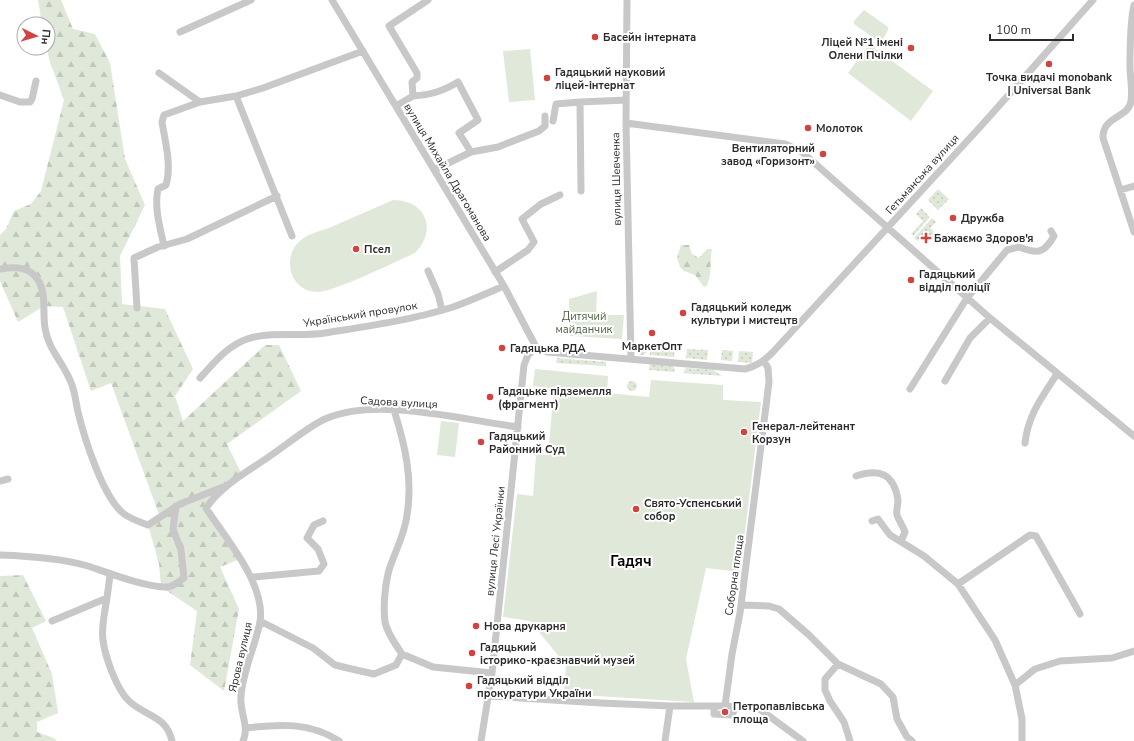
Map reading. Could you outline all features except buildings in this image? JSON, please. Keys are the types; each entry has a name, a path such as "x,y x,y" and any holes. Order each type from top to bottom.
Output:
{"street":[{"path":"180,32 251,0"},
{"name":"вулиця Михайла Драгоманова","path":"332,0 504,286 536,347"},
{"path":"413,96 412,82 417,78 417,73 389,26 428,0"},
{"name":"вулиця Шевченка","path":"627,0 626,123 631,358"},
{"name":"Гетьманська вулиця","path":"764,361 888,228 1093,0"},
{"path":"1134,5 1130,67 1131,101 1127,109 1105,126 1103,131 1103,138 1134,232"},
{"path":"164,246 158,219 156,196 158,189 166,185 167,181 168,166 162,117 200,102 236,96 263,88 362,51"},
{"path":"159,73 200,102"},
{"path":"0,95 20,102 30,102 36,81"},
{"path":"396,106 413,96 430,95 442,91 458,82 478,120 459,133 471,152"},
{"path":"236,96 292,236"},
{"path":"553,121 556,104 626,100"},
{"path":"580,102 581,191"},
{"path":"434,170 471,152 498,147 539,130 545,126 545,116"},
{"path":"626,123 785,144 794,147 802,152 990,318 1134,436"},
{"path":"1120,190 1134,186"},
{"path":"495,272 528,250 534,242 522,219 541,204 560,195"},
{"path":"137,308 134,258 187,239 277,196"},
{"path":"910,389 967,298 1007,250 1019,247 1038,252 1044,250 1054,236 1051,231"},
{"name":"Садова вулиця","path":"0,269 17,267 27,269 42,286 45,328 52,350 63,366 73,387 83,431 101,477 111,498 122,513 133,520 148,525 176,506 228,485"},
{"path":"428,271 438,294 442,310"},
{"name":"Український провулок","path":"200,378 222,354 233,346 247,339 261,336 324,333 413,318 454,307 504,286"},
{"path":"945,381 970,338 990,318"},
{"path":"536,347 547,352 631,358 745,369 764,361"},
{"name":"вулиця Лесі Українки","path":"481,741 492,673 524,365 528,354 536,347"},
{"name":"Соборна площа","path":"725,706 741,605 769,382 768,368 764,361"},
{"path":"1025,443 1026,427 1036,406 1057,374"},
{"path":"394,410 403,439 410,482 407,516 403,534 389,571 385,602 385,622 394,643 402,654 433,667 492,673"},
{"name":"Садова вулиця","path":"206,508 228,485 324,419 349,411 394,410 426,412 518,427"},
{"path":"856,476 870,472 884,474 894,483 898,501 897,514 905,532 901,541"},
{"path":"0,481 8,479"},
{"path":"0,556 52,559 88,566 110,575 170,587 184,578 181,550 173,529 176,506"},
{"name":"Ярова вулиця","path":"206,508 253,577 260,597 260,621 241,696 246,728 243,741"},
{"path":"872,521 878,519 890,535 924,556 958,584 995,640 1015,685 1022,719 1022,741"},
{"path":"253,577 319,571 324,564 318,549 307,538 314,524 323,521"},
{"path":"958,584 1030,535 1033,535 1036,536 1080,614"},
{"path":"110,575 103,640 114,674 121,691 130,702 160,720 170,730 172,741"},
{"path":"52,621 107,598"},
{"path":"741,605 769,606 779,609 809,635 838,664 881,684 893,697 897,719 907,737 912,741"},
{"path":"260,621 313,648 335,665 356,670 374,674 396,665 402,654"},
{"path":"1015,685 1035,669 1060,661 1112,658 1134,651"},
{"path":"838,664 825,679 825,690 830,701 844,722 850,741"},
{"path":"489,696 670,706 736,706 758,708 793,737 803,741"},
{"path":"665,741 670,706"},
{"path":"714,706 714,714 732,715 736,706"},
{"path":"246,728 265,725 300,725 328,734 339,741"}],"green space":[{"path":"38,0 61,0 73,29 95,34 110,63 125,159 145,205 120,256 122,304 165,309 193,369 175,396 183,421 265,345 279,345 301,391 227,444 242,475 206,508 240,559 220,567 239,609 224,691 190,665 197,611 161,587 159,564 148,525 160,517 111,383 91,391 63,307 44,306 18,322 0,281 0,235 6,229 14,211 31,204 41,191 64,100 48,56 56,56 56,16 41,16"},
{"path":"864,10 888,27 882,41 878,41 854,24 854,21"},
{"path":"869,44 933,91 911,121 848,73"},
{"path":"530,49 535,100 509,102 503,51"},
{"path":"938,189 949,199 938,210 928,200"},
{"name":"Псел","path":"393,200 404,201 414,205 421,211 425,218 427,226 426,235 422,244 415,253 350,282 325,291 317,292 307,290 300,286 294,279 291,272 290,263 291,255 301,240 311,234 329,228"},
{"path":"921,208 930,217 913,236 911,234 923,221 916,214"},
{"path":"932,218 936,222 930,228 935,233 930,239 925,234 918,241 914,238"},
{"path":"681,245 689,245 692,254 699,258 707,249 712,249 710,275 707,285 704,287 695,275 684,271 680,267 677,258"},
{"name":"Дитячий майданчик","path":"597,291 596,315 624,315 622,339 570,336 569,299"},
{"path":"640,345 644,345 646,346 646,354 640,355 637,352 637,348"},
{"path":"650,346 675,348 674,357 650,355"},
{"path":"687,349 708,350 707,360 686,358"},
{"path":"722,350 733,351 732,361 721,360"},
{"path":"739,351 753,352 752,363 738,362"},
{"path":"557,358 606,362 606,366 556,363"},
{"path":"650,364 673,366 675,372 649,370"},
{"path":"686,368 713,370 722,376 683,373"},
{"path":"535,369 608,376 607,393 649,397 651,380 723,385 723,400 761,402 740,572 706,568 686,659 694,702 564,694 566,665 530,621 503,617 517,494 533,496 536,455 548,455 554,389 533,386"},
{"path":"630,381 634,381 637,386 634,391 630,391 627,388 627,384"},
{"path":"441,421 459,423 455,457 437,455"},
{"path":"23,575 46,621 32,628 52,674 58,713 37,722 37,732 54,738 57,741 0,741 0,576"}],"place":[{"name":"Басейн інтерната","path":"595,37"},
{"name":"Ліцей №1 імені Олени Пчілки","path":"911,48"},
{"name":"Точка видачі monobank | Universal Bank","path":"1049,64"},
{"name":"Гадяцький науковий ліцей-інтернат","path":"547,78"},
{"name":"Молоток","path":"808,128"},
{"name":"Вентиляторний завод «Горизонт»","path":"823,154"},
{"name":"Дружба","path":"953,218"},
{"name":"Бажаємо Здоров'я","path":"926,238"},
{"name":"Псел","path":"356,249"},
{"name":"Гадяцький відділ поліції","path":"911,280"},
{"name":"Гадяцький коледж культури і мистецтв","path":"683,313"},
{"name":"МаркетОпт","path":"652,333"},
{"name":"Гадяцька РДА","path":"502,348"},
{"name":"Гадяцьке підземелля (фрагмент)","path":"490,397"},
{"name":"Генерал-лейтенант Корзун","path":"744,432"},
{"name":"Гадяцький Районний Суд","path":"481,442"},
{"name":"Свято-Успенський собор","path":"636,509"},
{"name":"Нова друкарня","path":"476,626"},
{"name":"Гадяцький історико-краєзнавчий музей","path":"472,653"},
{"name":"Гадяцький відділ прокуратури України","path":"469,686"},
{"name":"Петропавлівська площа","path":"725,712"}],"district":[{"name":"Гадяч","path":"631,561"}]}
